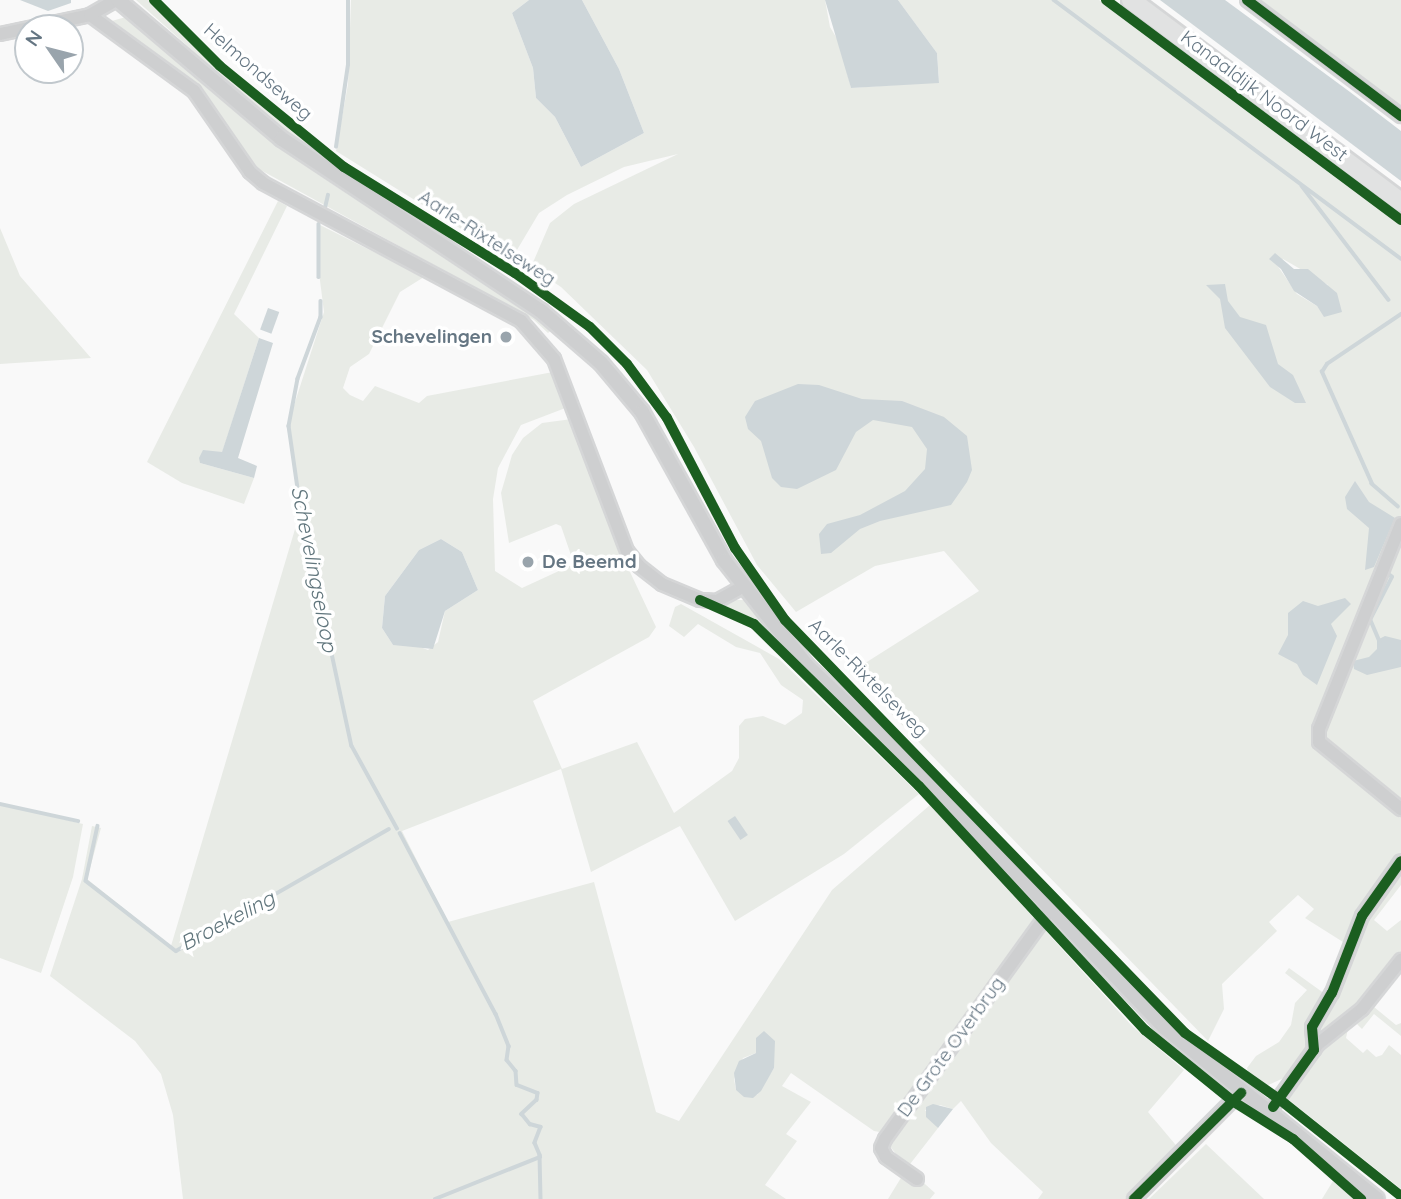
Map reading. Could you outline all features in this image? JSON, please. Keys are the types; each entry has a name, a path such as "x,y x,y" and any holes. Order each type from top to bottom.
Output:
{"main road":[{"name":"Kanaaldijk Noord West","path":"1131,0 1401,202"}],"street":[{"path":"0,34 90,15 117,0"},
{"name":"Helmondseweg","path":"117,0 242,107 338,180"},
{"path":"1247,0 1401,116"},
{"path":"90,15 194,92 250,172 323,218 522,321 554,359 627,551 639,566 662,584 700,600 717,601 742,587"},
{"name":"Aarle-Rixtelseweg","path":"338,180 541,311 601,363 642,412 742,587 807,666 927,779 1165,1028 1377,1199"},
{"path":"1401,524 1319,729 1319,741 1401,808"},
{"path":"1314,1050 1312,1027 1332,993 1362,916 1401,861"},
{"name":"De Grote Overbrug","path":"917,1179 886,1157 881,1148 885,1139 1051,909"},
{"path":"1270,1111 1328,1033 1362,1009 1401,960"},
{"path":"1134,1199 1244,1090"}],"shaded area":[{"path":"20,0 71,0 71,3 48,11"},
{"path":"136,0 150,0 225,72 335,162 330,166 277,126"},
{"path":"351,0 529,0 512,13 533,68 536,98 555,117 581,167 644,133 619,69 582,0 825,0 830,27 839,42 851,88 939,82 937,53 898,0 1099,0 1401,224 1401,885 1374,920 1387,931 1401,920 1401,953 1361,1003 1315,1039 1288,1076 1266,1086 1249,1076 1247,1068 1256,1056 1279,1042 1291,1025 1295,1003 1307,990 1285,973 1289,968 1325,994 1343,942 1305,918 1314,909 1298,895 1269,922 1277,931 1222,984 1224,1009 1208,1041 851,672 979,591 944,551 875,566 796,612 757,565 694,447 647,370 561,287 531,267 550,223 574,204 678,154 624,167 567,195 539,213 511,260 336,151 348,84","holes":["1283,259 1328,285 1325,317 1317,306 1297,294 1277,265"]},
{"path":"529,0 582,0 619,69 644,133 581,167 555,117 536,98 533,68 512,13"},
{"path":"825,0 898,0 937,53 939,83 851,88"},
{"path":"1160,0 1225,0 1350,92 1401,131 1401,181"},
{"path":"1252,0 1401,0 1401,112"},
{"path":"126,17 309,167 555,327 548,333 534,320 257,168 205,100 108,22"},
{"path":"278,201 287,206 234,314 259,338 222,453 200,463 254,478 244,504 182,483 147,462"},
{"path":"320,225 424,277 400,292 369,354 350,367 343,388 363,401 375,386 419,403 427,396 553,372 568,407 521,425 498,468 493,499 495,571 522,588 574,564 561,526 556,524 509,543 501,493 512,455 523,438 542,423 572,419 614,538 656,627 649,637 533,701 562,769 637,742 674,813 732,771 739,758 739,726 745,719 763,716 785,725 802,713 803,700 781,685 760,653 736,647 698,624 684,637 669,626 675,607 681,604 779,659 919,794 844,854 735,921 680,826 591,872 561,769 402,831 448,922 594,882 656,1112 679,1121 832,890 930,805 1035,919 885,1133 874,1131 791,1073 782,1086 811,1102 786,1134 797,1141 765,1185 786,1199 183,1199 173,1115 161,1074 135,1041 50,976 82,879 92,826 101,828 87,879 171,946 298,519 302,519 287,427 324,312 318,265","holes":["441,539 462,552 478,590 445,611 438,642 428,650 412,644 393,645 382,628 385,596 419,550","756,1041 774,1068 757,1095 736,1090 734,1079 743,1058 756,1053"]},
{"path":"0,228 20,276 91,358 0,364"},
{"path":"1275,253 1294,269 1308,269 1337,293 1342,312 1324,317 1317,306 1294,291 1281,269 1269,259"},
{"path":"1225,284 1228,301 1240,317 1266,325 1278,364 1293,375 1306,403 1295,403 1270,387 1225,328 1220,299 1206,285"},
{"path":"268,308 279,312 271,334 260,330"},
{"path":"259,338 273,343 238,458 257,466 254,478 200,463 199,458 203,450 222,452"},
{"path":"798,384 819,385 862,399 902,401 944,417 967,436 972,470 967,482 951,505 880,521 860,529 831,553 821,554 819,534 827,524 860,515 905,491 925,469 927,449 912,427 873,420 856,432 836,470 797,489 781,487 772,478 761,441 748,429 745,417 755,401"},
{"path":"1355,481 1369,502 1395,518 1374,567 1365,570 1369,528 1347,509 1345,497"},
{"path":"441,539 462,552 478,590 445,611 433,649 393,645 382,628 385,596 419,550"},
{"path":"1345,598 1351,604 1331,624 1337,636 1317,685 1303,675 1297,664 1278,654 1288,635 1288,613 1303,601 1318,606"},
{"path":"734,600 746,600 767,627 725,606"},
{"path":"1385,636 1401,640 1401,667 1367,675 1354,669 1353,661 1369,657 1377,649 1377,640"},
{"path":"0,804 83,824 73,877 41,973 0,958"},
{"path":"735,816 748,835 740,840 728,821"},
{"path":"1042,927 1132,1026 1184,1070 1148,1112 1180,1150 1129,1199 1038,1199 1043,1192 991,1143 961,1101 953,1109 940,1105 925,1110 938,1128 907,1168 889,1145"},
{"path":"1374,1007 1396,1025 1401,1023 1401,1036 1374,1014 1362,1029 1357,1024"},
{"path":"1348,1029 1346,1038 1363,1053 1367,1049 1376,1057 1382,1055 1389,1045 1401,1055 1401,1189 1284,1096 1314,1054"},
{"path":"764,1031 775,1041 774,1068 761,1091 753,1098 744,1097 736,1090 734,1073 739,1061 756,1053 756,1038"},
{"path":"933,1104 953,1109 938,1128 926,1117 926,1107"},
{"path":"1206,1144 1264,1199 1149,1199"},
{"path":"907,1168 935,1193 930,1199 888,1199"},
{"path":"1333,1181 1354,1199 1322,1199"}],"waterway":[{"name":"Schevelingseloop","path":"336,147 348,65 348,0"},
{"path":"1054,0 1401,259"},
{"path":"1302,186 1389,300"},
{"name":"Schevelingseloop","path":"325,208 328,195"},
{"name":"Schevelingseloop","path":"319,224 319,277"},
{"name":"Schevelingseloop","path":"321,301 321,317 298,379 289,426 301,509 352,746 397,828"},
{"path":"1398,507 1372,484 1322,372 1327,364 1401,314"},
{"path":"1380,643 1370,620 1392,577 1388,574"},
{"name":"Broekeling","path":"0,804 78,821"},
{"name":"Broekeling","path":"98,826 86,881 176,951 389,829"},
{"name":"Schevelingseloop","path":"400,833 496,1014 509,1046 507,1060 516,1071 517,1085 538,1093 537,1100 522,1114 530,1124 541,1127 535,1143 540,1155 541,1199"},
{"path":"435,1199 540,1157"}],"cycle path":[{"path":"154,0 220,66 344,167 515,273 590,327 627,364 667,418 735,548 785,620 1185,1033 1279,1099 1401,1196"},
{"path":"1106,0 1401,220"},
{"path":"1247,0 1401,116"},
{"path":"700,600 754,624 919,786 1145,1030 1234,1102 1293,1139 1361,1199"},
{"path":"1273,1107 1314,1050 1312,1027 1332,993 1362,916 1401,861"},
{"path":"1134,1199 1241,1093"}],"place":[{"name":"Schevelingen","path":"506,337"},
{"name":"De Beemd","path":"528,562"}]}
